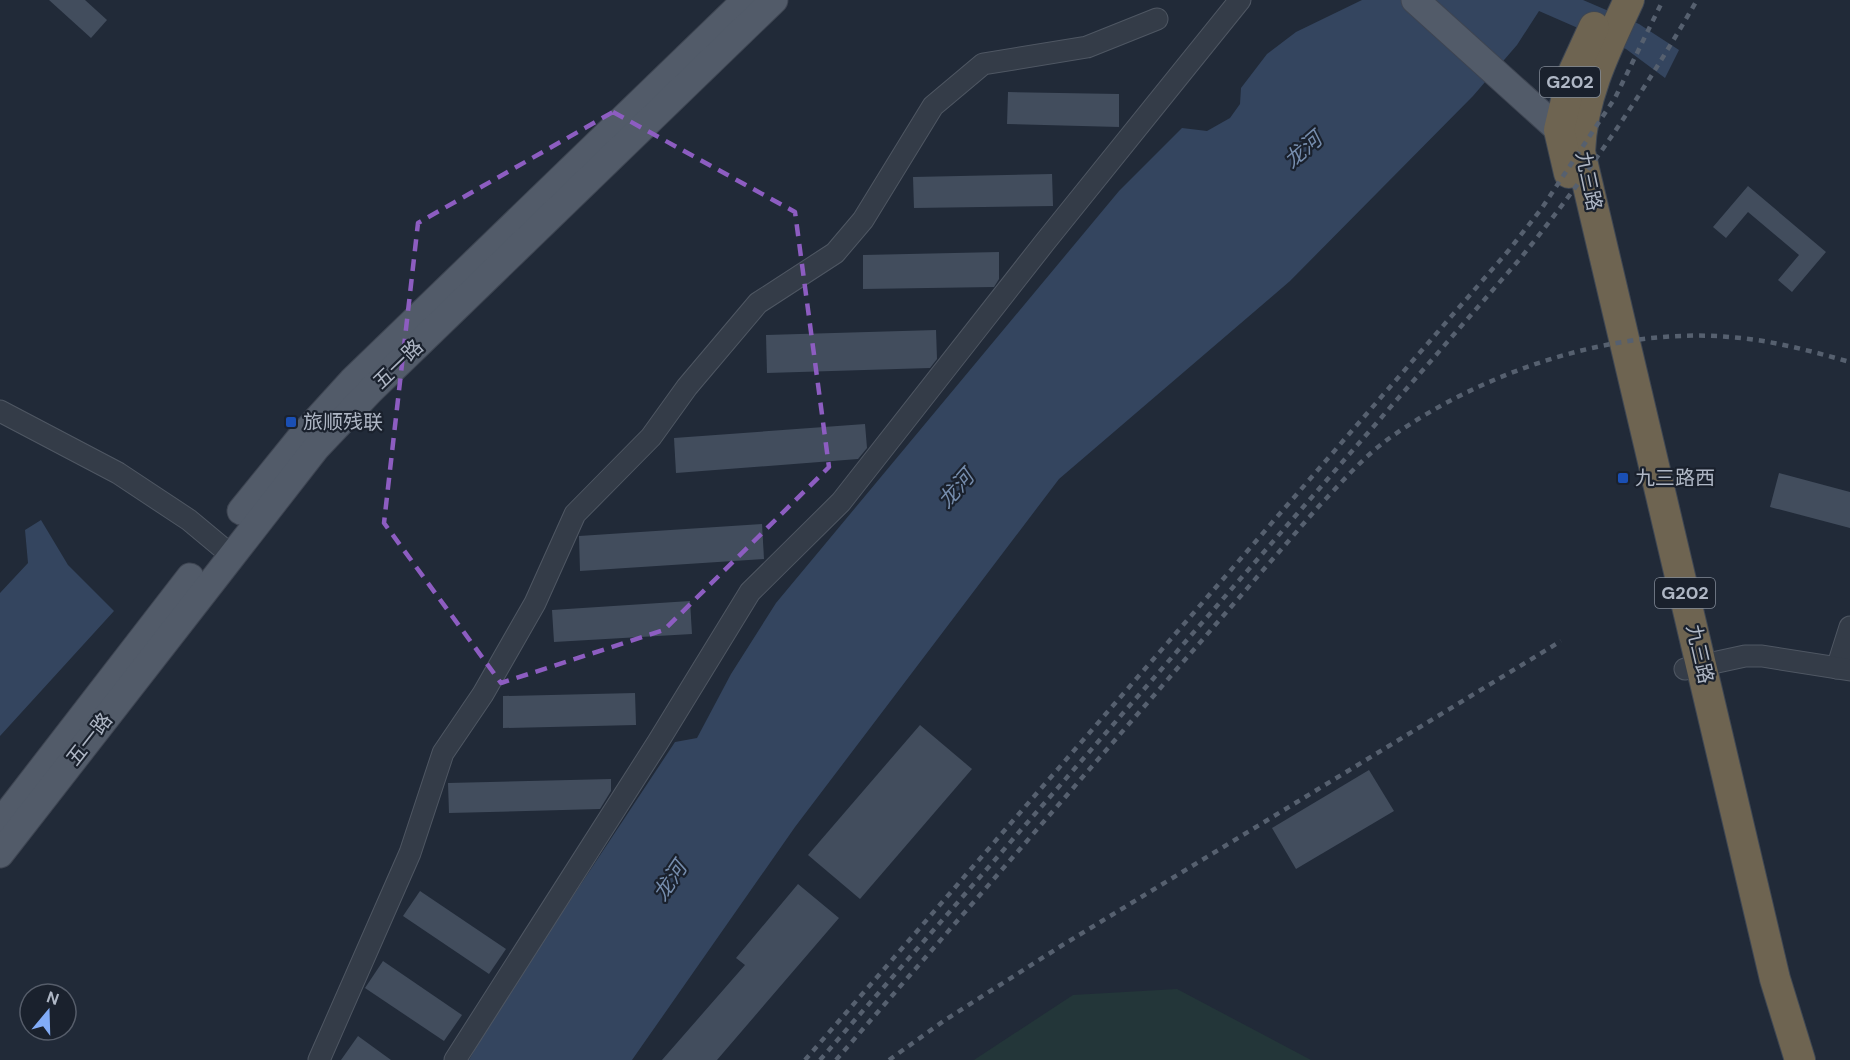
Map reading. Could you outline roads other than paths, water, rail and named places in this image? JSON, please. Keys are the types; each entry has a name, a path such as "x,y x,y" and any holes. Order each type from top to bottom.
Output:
{"highway":[{"name":"G202","path":"1568,121 1592,83 1599,40 1615,5"},
{"name":"九三路","path":"1568,121 1580,152 1693,667 1758,981 1780,1060"},
{"name":"九三路","path":"1693,667 1775,979 1800,1060"}],"main road":[{"name":"五一路","path":"0,854 224,549 301,437 352,381 746,0"},
{"name":"五一路","path":"0,823 224,549 316,448 371,390 774,0"},
{"path":"1415,0 1507,70 1568,121"},
{"path":"1442,0 1507,70"}],"street":[{"path":"454,1060 658,742 750,592 841,502 1045,242 1240,0"},
{"path":"319,1060 410,853 442,753 483,694 535,603 575,514 651,437 687,387 758,303 835,252 863,220 933,106 983,64 1087,47 1157,19"},
{"path":"0,411 118,473 155,496 224,549"},
{"path":"1693,667 1745,656 1762,656 1844,669 1850,627"}],"water":[{"name":"龙河","path":"1362,0 1583,0 1639,24 1679,50 1665,78 1626,49 1539,11 1517,45 1473,96 1290,281 1059,479 795,827 632,1060 469,1060 495,1014 675,742 697,738 731,674 776,603 1119,191 1182,128 1207,131 1230,118 1240,104 1241,88 1267,54 1296,32"},
{"path":"41,520 68,565 114,611 0,736 0,593 28,563 25,530"}],"railway":[{"path":"805,1060 1509,250 1542,208 1615,98 1663,0"},
{"path":"820,1060 1519,260 1568,198 1613,134 1697,0"},
{"path":"836,1060 1319,506 1362,461 1391,437 1428,413 1467,392 1509,374 1553,358 1642,339 1687,336 1745,338 1791,346 1850,362"},
{"path":"889,1060 945,1020 1061,946 1561,641"}],"place":[{"name":"旅顺残联","path":"291,422"},
{"name":"九三路西","path":"1623,478"}]}
